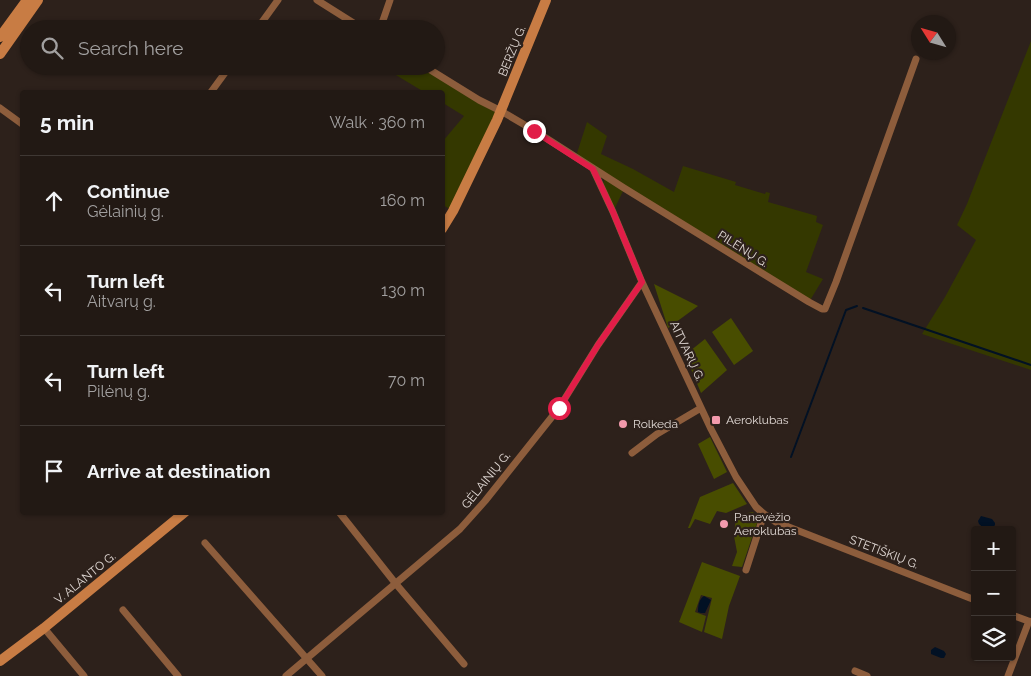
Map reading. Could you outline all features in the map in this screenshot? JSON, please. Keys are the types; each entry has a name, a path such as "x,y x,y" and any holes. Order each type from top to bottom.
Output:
{"main road":[{"path":"0,37 27,0"},
{"path":"24,20 38,0"},
{"name":"BERŽŲ G.","path":"501,111 546,0"},
{"path":"0,54 20,26"},
{"path":"445,224 501,111"},
{"name":"V. ALANTO G.","path":"0,661 44,628 181,515"}],"street":[{"path":"264,20 278,0"},
{"path":"317,0 349,20"},
{"path":"383,20 390,0"},
{"name":"PILĖNŲ G.","path":"439,75 501,111 809,302 825,309 916,60"},
{"path":"212,90 223,75"},
{"path":"0,108 20,123"},
{"name":"AITVARŲ G.","path":"593,169 642,282 701,408 736,477 756,507 784,526"},
{"name":"GĖLAINIŲ G.","path":"286,676 460,529 559,408 598,345 642,282"},
{"path":"632,454 657,434 701,408"},
{"path":"746,570 764,514"},
{"path":"340,515 464,664"},
{"name":"STETIŠKIŲ G.","path":"784,526 971,598"},
{"path":"205,543 322,676"},
{"path":"123,610 178,676"},
{"path":"1008,676 1030,622 1015,616"},
{"path":"44,628 84,676"},
{"path":"855,671 867,676"}],"green space":[{"path":"1031,41 1031,370 922,334 945,297 976,240 957,225"},
{"path":"396,75 439,75 501,111 453,211 445,206 445,139 464,116 445,104 445,90 421,90"},
{"path":"587,122 607,136 601,154 674,192 683,166 736,182 735,185 765,194 766,192 770,193 768,202 817,216 816,222 823,225 806,272 823,279 809,302 624,189 613,212 603,187 605,174 577,153"}],"shaded area":[{"path":"654,284 698,306 668,328"},
{"path":"731,318 753,351 734,365 712,332"},
{"path":"705,339 727,370 701,393 685,355"},
{"path":"710,437 727,472 714,479 698,444"},
{"path":"733,483 747,504 726,513 717,511 710,524 695,519 690,528 688,528 700,497"},
{"path":"753,512 758,520 742,567 732,566 737,552 734,536 736,515"},
{"path":"702,562 740,576 729,606 722,639 704,632 712,598 701,595 695,612 706,616 702,632 679,622"}],"water":[{"path":"981,516 992,519 995,525 981,526 978,521"},
{"path":"704,596 711,600 705,613 701,613 698,612 699,605"},
{"path":"935,647 944,651 946,654 944,658 931,654 931,650"}],"waterway":[{"path":"791,457 846,310 857,306"},
{"path":"863,308 1031,365"}],"place":[{"name":"Aeroklubas","path":"716,420"},
{"name":"Rolkeda","path":"623,424"},
{"name":"Panevėžio Aeroklubas","path":"724,524"}],"route":[{"path":"534,131 593,169 642,282 598,345 559,408"}]}
